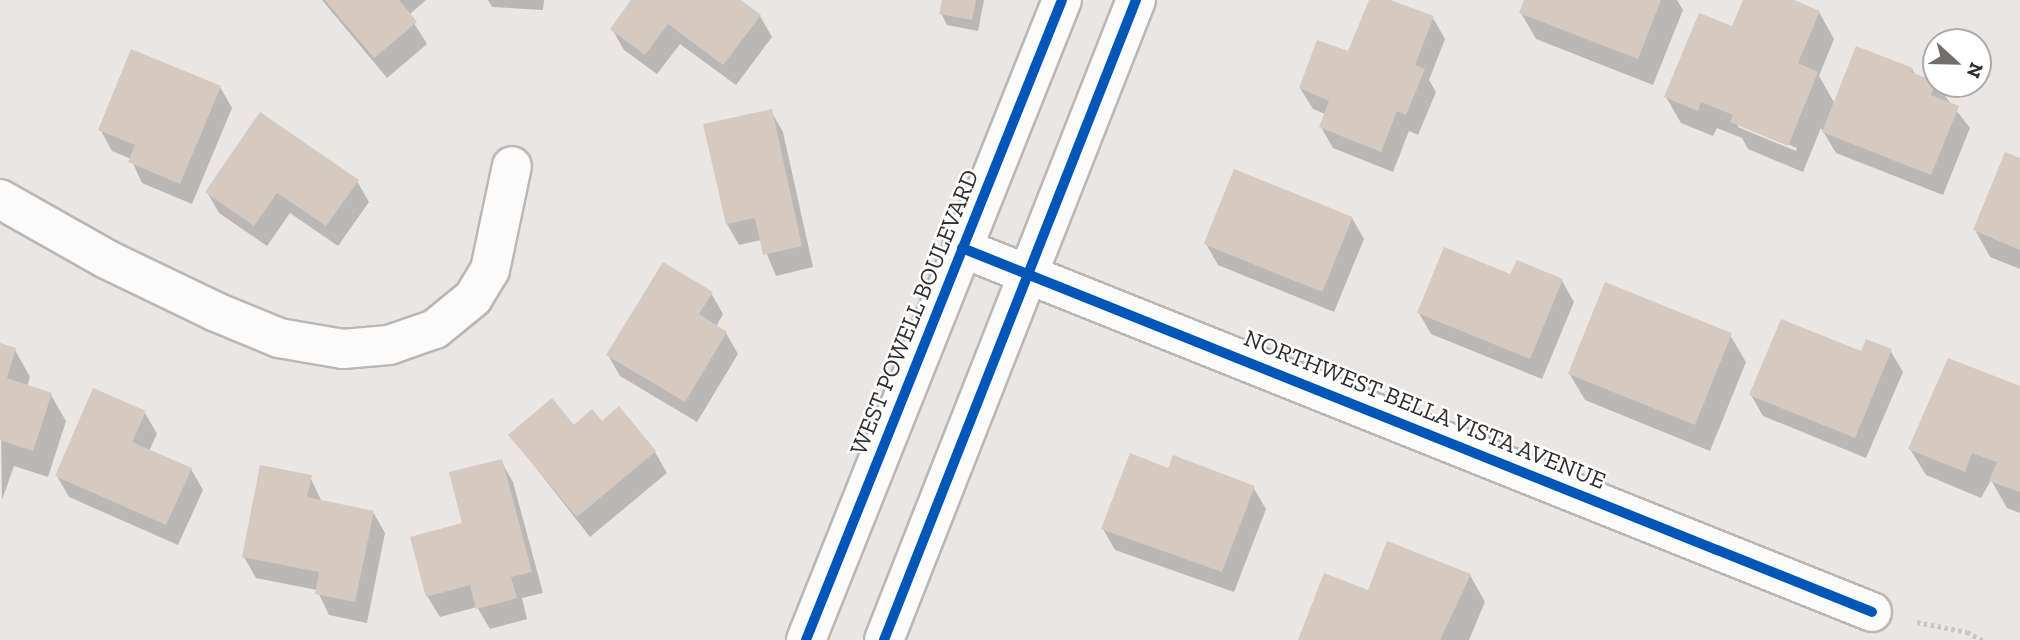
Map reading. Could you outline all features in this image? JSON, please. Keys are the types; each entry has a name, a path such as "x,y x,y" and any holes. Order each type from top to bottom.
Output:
{"street":[{"name":"WEST POWELL BOULEVARD","path":"806,640 1062,0"},
{"path":"884,640 1136,0"},
{"path":"0,199 106,259 216,312 279,338 344,349 389,345 435,329 472,298 489,270 512,166"},
{"name":"NORTHWEST BELLA VISTA AVENUE","path":"962,248 1872,612"}],"path":[{"path":"1967,632 1983,640"}],"building":[{"path":"325,0 399,0 417,22 374,58"},
{"path":"631,0 741,0 761,15 723,65 668,24 645,55 610,29"},
{"path":"942,0 976,0 972,20 939,14"},
{"path":"1369,0 1390,0 1434,16 1415,65 1425,69 1406,115 1397,111 1381,152 1319,127 1329,101 1299,88 1317,40 1348,51"},
{"path":"1524,0 1661,0 1638,59 1519,13"},
{"path":"1743,0 1794,0 1820,11 1798,63 1818,72 1788,146 1730,122 1733,115 1701,102 1698,111 1664,97 1699,13 1732,26"},
{"path":"1856,46 1913,68 1911,72 1922,76 1922,98 1939,98 1959,106 1931,175 1822,132"},
{"path":"131,49 221,86 180,184 128,162 135,145 98,130"},
{"path":"772,109 802,246 763,255 755,218 726,224 703,124"},
{"path":"260,112 359,180 326,226 277,193 254,226 205,192"},
{"path":"2005,152 2020,158 2020,250 1973,230"},
{"path":"1234,169 1353,217 1322,292 1204,244"},
{"path":"1444,247 1510,274 1517,260 1563,279 1530,359 1417,313"},
{"path":"663,262 713,292 699,314 727,332 685,402 606,355"},
{"path":"1605,282 1732,333 1695,425 1568,374"},
{"path":"1781,319 1861,351 1866,339 1892,349 1855,438 1749,395"},
{"path":"0,343 16,348 7,378 52,393 33,451 0,440"},
{"path":"1948,358 2020,386 2020,492 1989,481 1997,462 1972,453 1965,472 1908,449"},
{"path":"93,388 146,411 132,442 192,468 166,525 55,476"},
{"path":"552,398 574,425 592,409 602,421 619,406 656,451 577,517 508,435"},
{"path":"1130,453 1168,468 1173,455 1255,486 1222,572 1101,529"},
{"path":"502,459 532,572 511,577 517,598 476,609 470,585 426,597 410,537 462,523 449,472"},
{"path":"260,465 312,475 307,497 374,511 355,602 315,594 319,572 242,557"},
{"path":"1387,541 1471,574 1440,640 1298,640 1324,573 1368,590"}],"cycle path":[{"path":"806,640 1062,0"},
{"path":"884,640 1136,0"},
{"path":"962,248 1872,612"}]}
